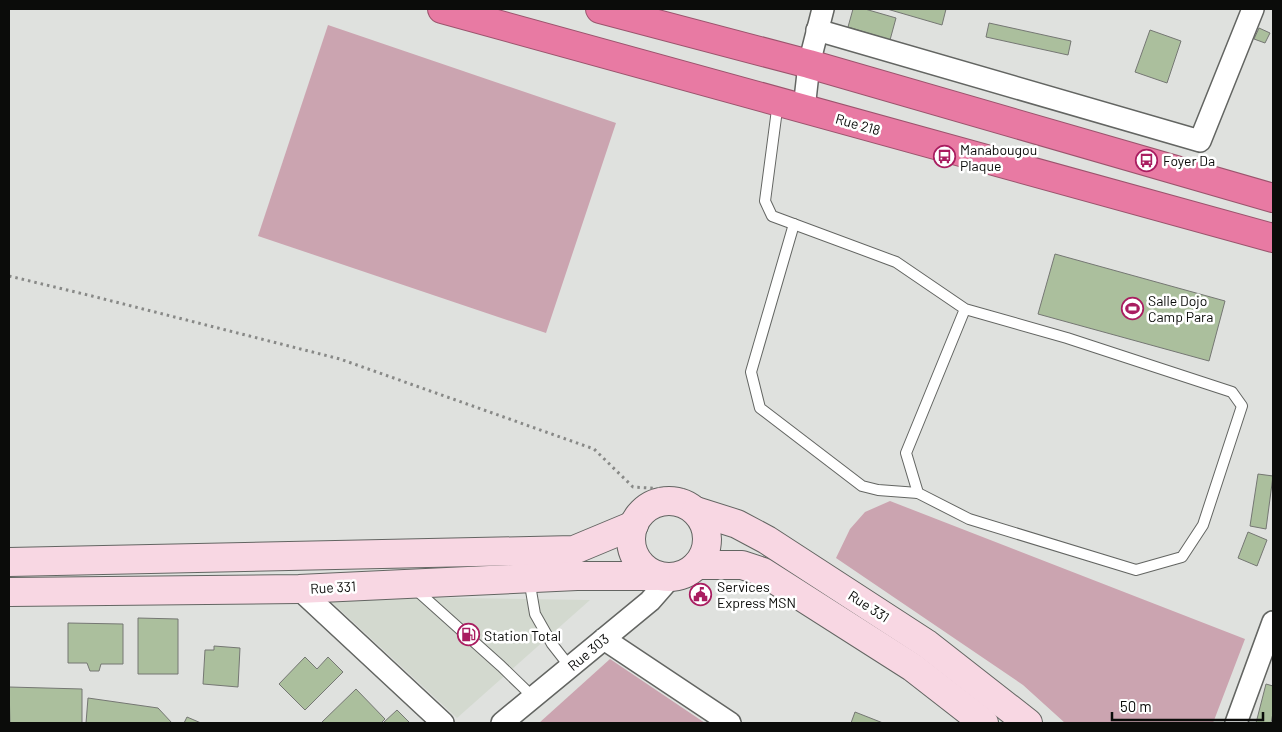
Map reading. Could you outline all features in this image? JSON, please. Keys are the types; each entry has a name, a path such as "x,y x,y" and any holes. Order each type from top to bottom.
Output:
{"highway":[{"name":"Rue 218","path":"442,9 1273,238"},
{"path":"600,9 809,64 1273,198"}],"street":[{"path":"804,109 809,64 823,9"},
{"path":"817,30 1200,141 1253,9"},
{"path":"668,500 683,503 692,501 704,524 708,538 705,553 697,566 685,574 664,576 643,566 634,554 631,540 634,525 642,513 654,504 668,500"},
{"name":"Rue 331","path":"692,501 767,540 927,644 1028,723"},
{"path":"9,562 574,550 634,525"},
{"name":"Rue 331","path":"697,566 742,565 763,572 912,668 984,723"},
{"name":"Rue 331","path":"9,592 299,588 577,576 664,576"},
{"name":"Rue 303","path":"502,723 650,601 664,576"},
{"path":"299,588 444,723"},
{"path":"1236,723 1273,622"},
{"path":"604,639 730,723"}],"lane":[{"path":"778,102 765,201 772,216 794,224 896,262 965,309 1067,338 1232,392 1242,406 1203,525 1182,557 1136,570 969,519 918,493 878,490 862,486 760,408 750,372 794,224"},
{"path":"918,493 906,454 965,309"},
{"path":"528,578 535,614 552,644 570,667"},
{"path":"409,583 533,697"}],"path":[{"path":"9,276 340,359 594,449 633,487 692,501"}],"shaded area":[{"path":"328,25 616,123 546,333 258,236"},
{"path":"890,501 1245,639 1213,723 1065,723 1023,685 836,558 850,529 865,512"},
{"path":"325,596 590,600 457,718"},
{"path":"610,659 705,723 539,723"}],"building":[{"path":"853,9 865,9 896,18 890,40 848,27"},
{"path":"887,9 946,9 942,25"},
{"path":"989,23 1071,41 1068,55 986,37"},
{"path":"1259,28 1270,33 1265,43 1254,39"},
{"path":"1150,30 1181,41 1167,83 1135,72"},
{"name":"Salle Dojo Camp Para","path":"1055,254 1225,301 1209,361 1038,314"},
{"path":"1258,474 1273,476 1266,529 1250,526"},
{"path":"1248,532 1267,540 1257,566 1238,558"},
{"path":"138,618 178,619 178,674 138,674"},
{"path":"68,623 123,624 123,664 101,664 99,671 90,671 87,663 68,663"},
{"path":"214,646 240,648 238,687 203,684 205,650 214,650"},
{"path":"305,657 317,669 328,657 343,672 305,710 279,684"},
{"path":"1266,684 1273,686 1271,723 1256,723"},
{"path":"9,687 82,689 82,723 10,723"},
{"path":"356,689 385,719 381,723 321,723"},
{"path":"88,698 158,708 172,723 86,723"},
{"path":"397,710 410,723 383,723"},
{"path":"855,712 883,723 851,723"},
{"path":"187,717 201,723 184,723"}],"place":[{"name":"Manabougou Plaque","path":"944,157"},
{"name":"Foyer Da","path":"1147,160"},
{"name":"Salle Dojo Camp Para","path":"1132,308"},
{"name":"Services Express MSN","path":"701,594"},
{"name":"Station Total","path":"468,635"}]}
